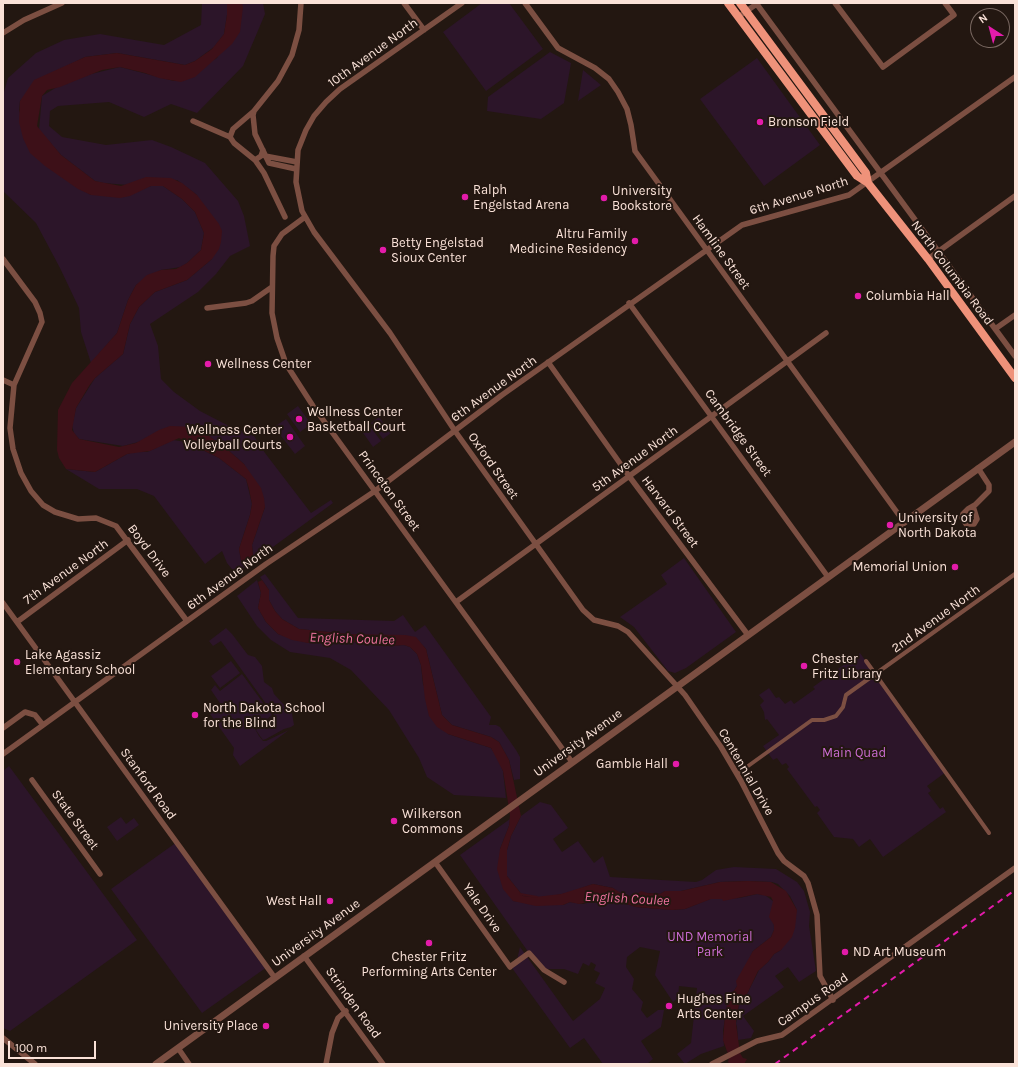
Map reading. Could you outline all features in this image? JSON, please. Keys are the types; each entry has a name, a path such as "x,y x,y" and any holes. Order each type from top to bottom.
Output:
{"main road":[{"name":"North Columbia Road","path":"728,3 857,176 868,183 928,259 1015,378"},
{"name":"North Columbia Road","path":"740,3 866,173 868,183"}],"street":[{"path":"3,33 24,20 62,3"},
{"path":"230,137 233,130 254,111 278,81 292,55 299,30 301,3"},
{"path":"404,3 424,30"},
{"name":"10th Avenue North","path":"306,130 322,107 340,89 462,3"},
{"name":"Hamline Street","path":"525,3 558,48 595,68 609,79 627,109 635,151 904,522"},
{"path":"738,17 757,3 1015,356"},
{"path":"835,3 883,67 954,15 945,3"},
{"name":"6th Avenue North","path":"3,754 295,544 375,491 548,362 742,224 849,195 868,183 1015,77"},
{"path":"254,111 255,134 271,164 296,169"},
{"path":"192,121 230,137 234,143 255,160 264,173 285,217"},
{"name":"Oxford Street","path":"306,130 298,150 296,190 305,217 314,232 390,333 455,431 583,610 594,620 618,626 628,632 669,677"},
{"path":"255,160 264,153"},
{"path":"264,153 297,162"},
{"path":"928,259 1015,196"},
{"name":"Princeton Street","path":"305,217 282,234 277,241 273,256 272,287 274,325 286,364 313,406 572,762"},
{"name":"Boyd Drive","path":"3,260 35,302 42,322 14,385 10,428 14,450 21,474 31,491 43,505 55,512 78,519 96,518 107,521 116,526 128,540 187,621"},
{"path":"207,308 246,303 252,301 272,287"},
{"name":"Cambridge Street","path":"629,304 828,577"},
{"path":"995,329 1015,315"},
{"name":"5th Avenue North","path":"456,602 826,333"},
{"name":"Harvard Street","path":"548,362 629,476 748,635"},
{"path":"3,380 14,385"},
{"name":"University Avenue","path":"156,1064 1015,442"},
{"path":"973,506 989,491 989,485 978,468"},
{"name":"7th Avenue North","path":"17,622 128,540"},
{"name":"2nd Avenue North","path":"737,774 812,720 824,720 836,716 843,707 846,695 876,675 1015,574"},
{"name":"Stanford Road","path":"3,603 275,978"},
{"path":"866,661 989,833"},
{"name":"Centennial Drive","path":"669,677 702,719 737,774 778,853 784,861 804,876 812,894 817,915 820,976 833,1000"},
{"path":"3,728 25,712 35,715 43,725"},
{"name":"State Street","path":"32,780 100,874"},
{"name":"Yale Drive","path":"435,862 510,967 529,953 544,970 564,982"},
{"name":"Campus Road","path":"712,1064 757,1041 782,1035 833,1000 1015,868"},
{"name":"Strinden Road","path":"304,956 346,1011 383,1064"},
{"path":"326,1064 332,1034 338,1018 346,1011"},
{"path":"3,1038 35,1064"},
{"path":"178,1048 190,1064"}],"green space":[{"path":"202,3 227,3 227,15 224,34 214,47 195,61 185,65 117,53 85,57 61,69 20,101 19,111 60,175 91,195 103,195 151,186 163,186 182,199 195,212 204,233 201,250 187,263 181,267 161,270 136,285 128,300 117,333 91,363 81,332 79,308 60,268 36,223 3,191 3,95 8,78 36,53 64,40 100,34 164,45 201,25"},
{"path":"242,3 263,3 265,14 243,66 197,113 171,104 144,117 109,102 58,106 50,111 49,126 62,137 106,145 152,140 171,147 205,163 238,201 244,216 250,246 230,256 216,274 198,292 150,324 158,346 161,379 174,392 200,411 229,426 254,436 265,453 311,513 331,500 333,503 251,563 253,555 252,545 265,507 244,464 228,450 197,427 123,446 79,439 74,433 72,426 76,408 95,378 123,354 130,324 139,307 155,292 187,280 212,259 197,195 177,180 128,185 95,181 61,155 39,130 42,96 57,87 87,75 120,67 174,81 217,58"},
{"path":"482,3 509,3 543,49 486,91 443,32"},
{"path":"550,52 571,63 564,103 541,119 487,111 488,97"},
{"name":"Bronson Field","path":"757,58 820,145 764,186 700,99"},
{"path":"583,70 601,85 578,101"},
{"name":"Wellness Center Basketball Court","path":"298,406 311,424 300,432 287,414"},
{"path":"379,417 391,433 383,439 371,423"},
{"name":"Wellness Center Volleyball Courts","path":"286,419 305,446 295,454 274,427"},
{"path":"369,425 381,441 373,447 361,430"},
{"path":"173,440 186,442 219,458 246,479 252,504 239,549 241,560 246,567 236,574 227,563 222,551 205,564 154,496 137,489 99,489 66,469 95,472 127,454 137,451 147,452"},
{"path":"684,558 736,632 686,668 675,673 668,671 634,627 620,617 667,584 661,575"},
{"path":"265,574 298,618 394,621 403,615 415,632 425,625 491,717 489,725 496,725 500,727 516,750 520,757 520,779 514,780 509,760 499,742 491,737 452,725 442,715 426,649 416,638 348,634 299,629 282,619 275,611 269,600 269,590 260,577"},
{"path":"257,580 261,593 258,608 266,622 278,634 308,643 343,641 389,646 404,645 410,647 417,654 421,665 423,684 448,734 491,748 498,758 503,771 506,798 454,795 427,777 419,758 389,710 351,670 330,658 290,652 271,640 257,626 237,596"},
{"path":"226,628 248,655 255,657 262,666 264,682 272,688 274,694 286,707 291,708 294,725 263,740 260,736 256,730 274,715 221,641 213,646 209,641"},
{"name":"Main Quad","path":"860,653 946,772 927,786 931,791 928,793 940,809 943,807 946,812 883,857 870,839 859,847 853,839 834,837 817,813 820,810 817,806 815,807 787,769 789,767 786,763 782,765 777,758 773,760 763,746 779,735 767,719 765,720 764,712 760,705 764,701 759,695 769,688 776,698 779,697 785,704 791,700 794,704 815,689 813,687"},
{"path":"231,661 240,673 220,688 211,676"},
{"path":"242,674 272,715 255,729 263,741 289,730 240,766 233,755 234,748 210,714 222,706 211,690 215,685 220,691"},
{"path":"9,766 137,940 10,1031 3,1028 3,771"},
{"path":"540,802 551,805 568,828 553,839 562,852 578,841 594,863 603,856 610,877 696,882 702,880 716,870 734,867 776,869 797,882 804,891 810,912 809,926 816,971 799,982 788,967 775,976 784,987 743,1016 754,1031 751,1038 738,1040 736,1024 739,1005 748,992 759,970 774,954 781,950 797,910 790,896 778,884 772,882 748,881 720,882 681,891 665,891 660,894 647,893 633,897 619,893 613,888 593,884 568,893 541,898 523,896 507,876 507,850 511,836 521,816"},
{"path":"121,817 126,824 134,818 139,825 117,841 107,827"},
{"name":"UND Memorial Park","path":"510,819 509,826 500,849 513,901 563,905 570,902 583,904 608,898 636,907 672,910 685,909 710,899 739,898 757,894 765,895 773,901 774,930 771,937 753,951 737,986 728,1000 723,1031 724,1046 701,1054 685,1064 677,1054 691,1043 697,988 679,986 678,998 673,1002 655,975 660,951 640,947 627,957 626,967 634,979 632,989 643,1002 641,1010 647,1018 658,1010 664,1010 661,1027 641,1041 653,1059 647,1064 603,1064 584,1038 570,1048 512,968 517,960 520,947 573,1021 600,999 605,988 595,983 600,973 594,970 596,965 591,962 589,966 583,963 578,974 564,969 546,969 529,953 460,855"},
{"path":"177,842 267,967 202,1013 111,889"}],"water":[{"path":"227,3 242,3 243,7 240,32 232,44 195,77 181,82 159,78 120,67 102,70 60,87 47,90 42,96 37,126 61,155 95,181 121,186 146,177 171,178 182,183 197,195 219,224 222,231 221,242 219,249 212,259 187,280 155,292 139,307 130,324 123,354 95,378 89,386 76,408 72,430 79,439 119,447 136,443 159,430 170,426 197,427 228,450 244,464 261,488 264,498 265,507 252,545 253,555 251,563 246,567 241,560 239,549 252,504 249,489 246,479 219,458 179,438 150,451 127,454 95,472 66,469 59,458 57,450 58,410 72,383 117,333 128,300 136,285 147,275 161,270 176,269 187,263 201,250 204,233 195,212 182,199 163,186 151,186 130,196 120,198 91,195 78,189 45,166 30,153 23,138 19,122 20,101 34,80 85,57 117,53 185,65 195,61 212,49 224,34"},
{"path":"262,580 269,590 269,600 275,611 282,619 299,629 348,634 405,635 416,637 426,649 442,715 452,725 491,737 499,742 509,760 521,816 511,836 507,850 507,876 523,896 535,897 561,894 593,884 613,888 624,895 633,897 641,891 660,894 665,891 681,891 720,882 748,881 771,882 786,891 797,910 795,928 792,937 781,950 774,954 758,971 748,992 739,1005 736,1015 740,1053 743,1058 747,1059 744,1064 730,1064 728,1062 729,1057 723,1040 725,1015 728,1000 737,986 736,981 753,951 771,937 774,930 774,925 769,917 773,901 771,897 757,894 723,901 722,899 711,899 685,909 672,910 636,907 608,898 579,904 570,902 563,905 536,906 513,901 503,889 497,869 500,849 509,826 510,815 503,771 491,748 448,734 437,727 429,716 425,699 421,665 417,654 410,647 404,645 389,646 343,641 308,643 292,640 278,634 266,622 258,608 261,593 258,582"}],"waterway":[{"name":"English Coulee","path":"520,894 537,897"}],"railway":[{"path":"775,1064 1015,890"}],"place":[{"name":"Bronson Field","path":"760,122"},
{"name":"Ralph Engelstad Arena","path":"465,197"},
{"name":"University Bookstore","path":"604,198"},
{"name":"Altru Family Medicine Residency","path":"635,241"},
{"name":"Betty Engelstad Sioux Center","path":"383,250"},
{"name":"Columbia Hall","path":"858,296"},
{"name":"Wellness Center","path":"208,364"},
{"name":"Wellness Center Basketball Court","path":"299,419"},
{"name":"Wellness Center Volleyball Courts","path":"290,437"},
{"name":"University of North Dakota","path":"890,525"},
{"name":"Memorial Union","path":"955,567"},
{"name":"Lake Agassiz Elementary School","path":"17,662"},
{"name":"Chester Fritz Library","path":"804,666"},
{"name":"North Dakota School for the Blind","path":"195,715"},
{"name":"Gamble Hall","path":"676,764"},
{"name":"Wilkerson Commons","path":"394,821"},
{"name":"West Hall","path":"330,901"},
{"name":"Chester Fritz Performing Arts Center","path":"429,943"},
{"name":"ND Art Museum","path":"845,952"},
{"name":"Hughes Fine Arts Center","path":"669,1006"},
{"name":"University Place","path":"266,1026"}]}
